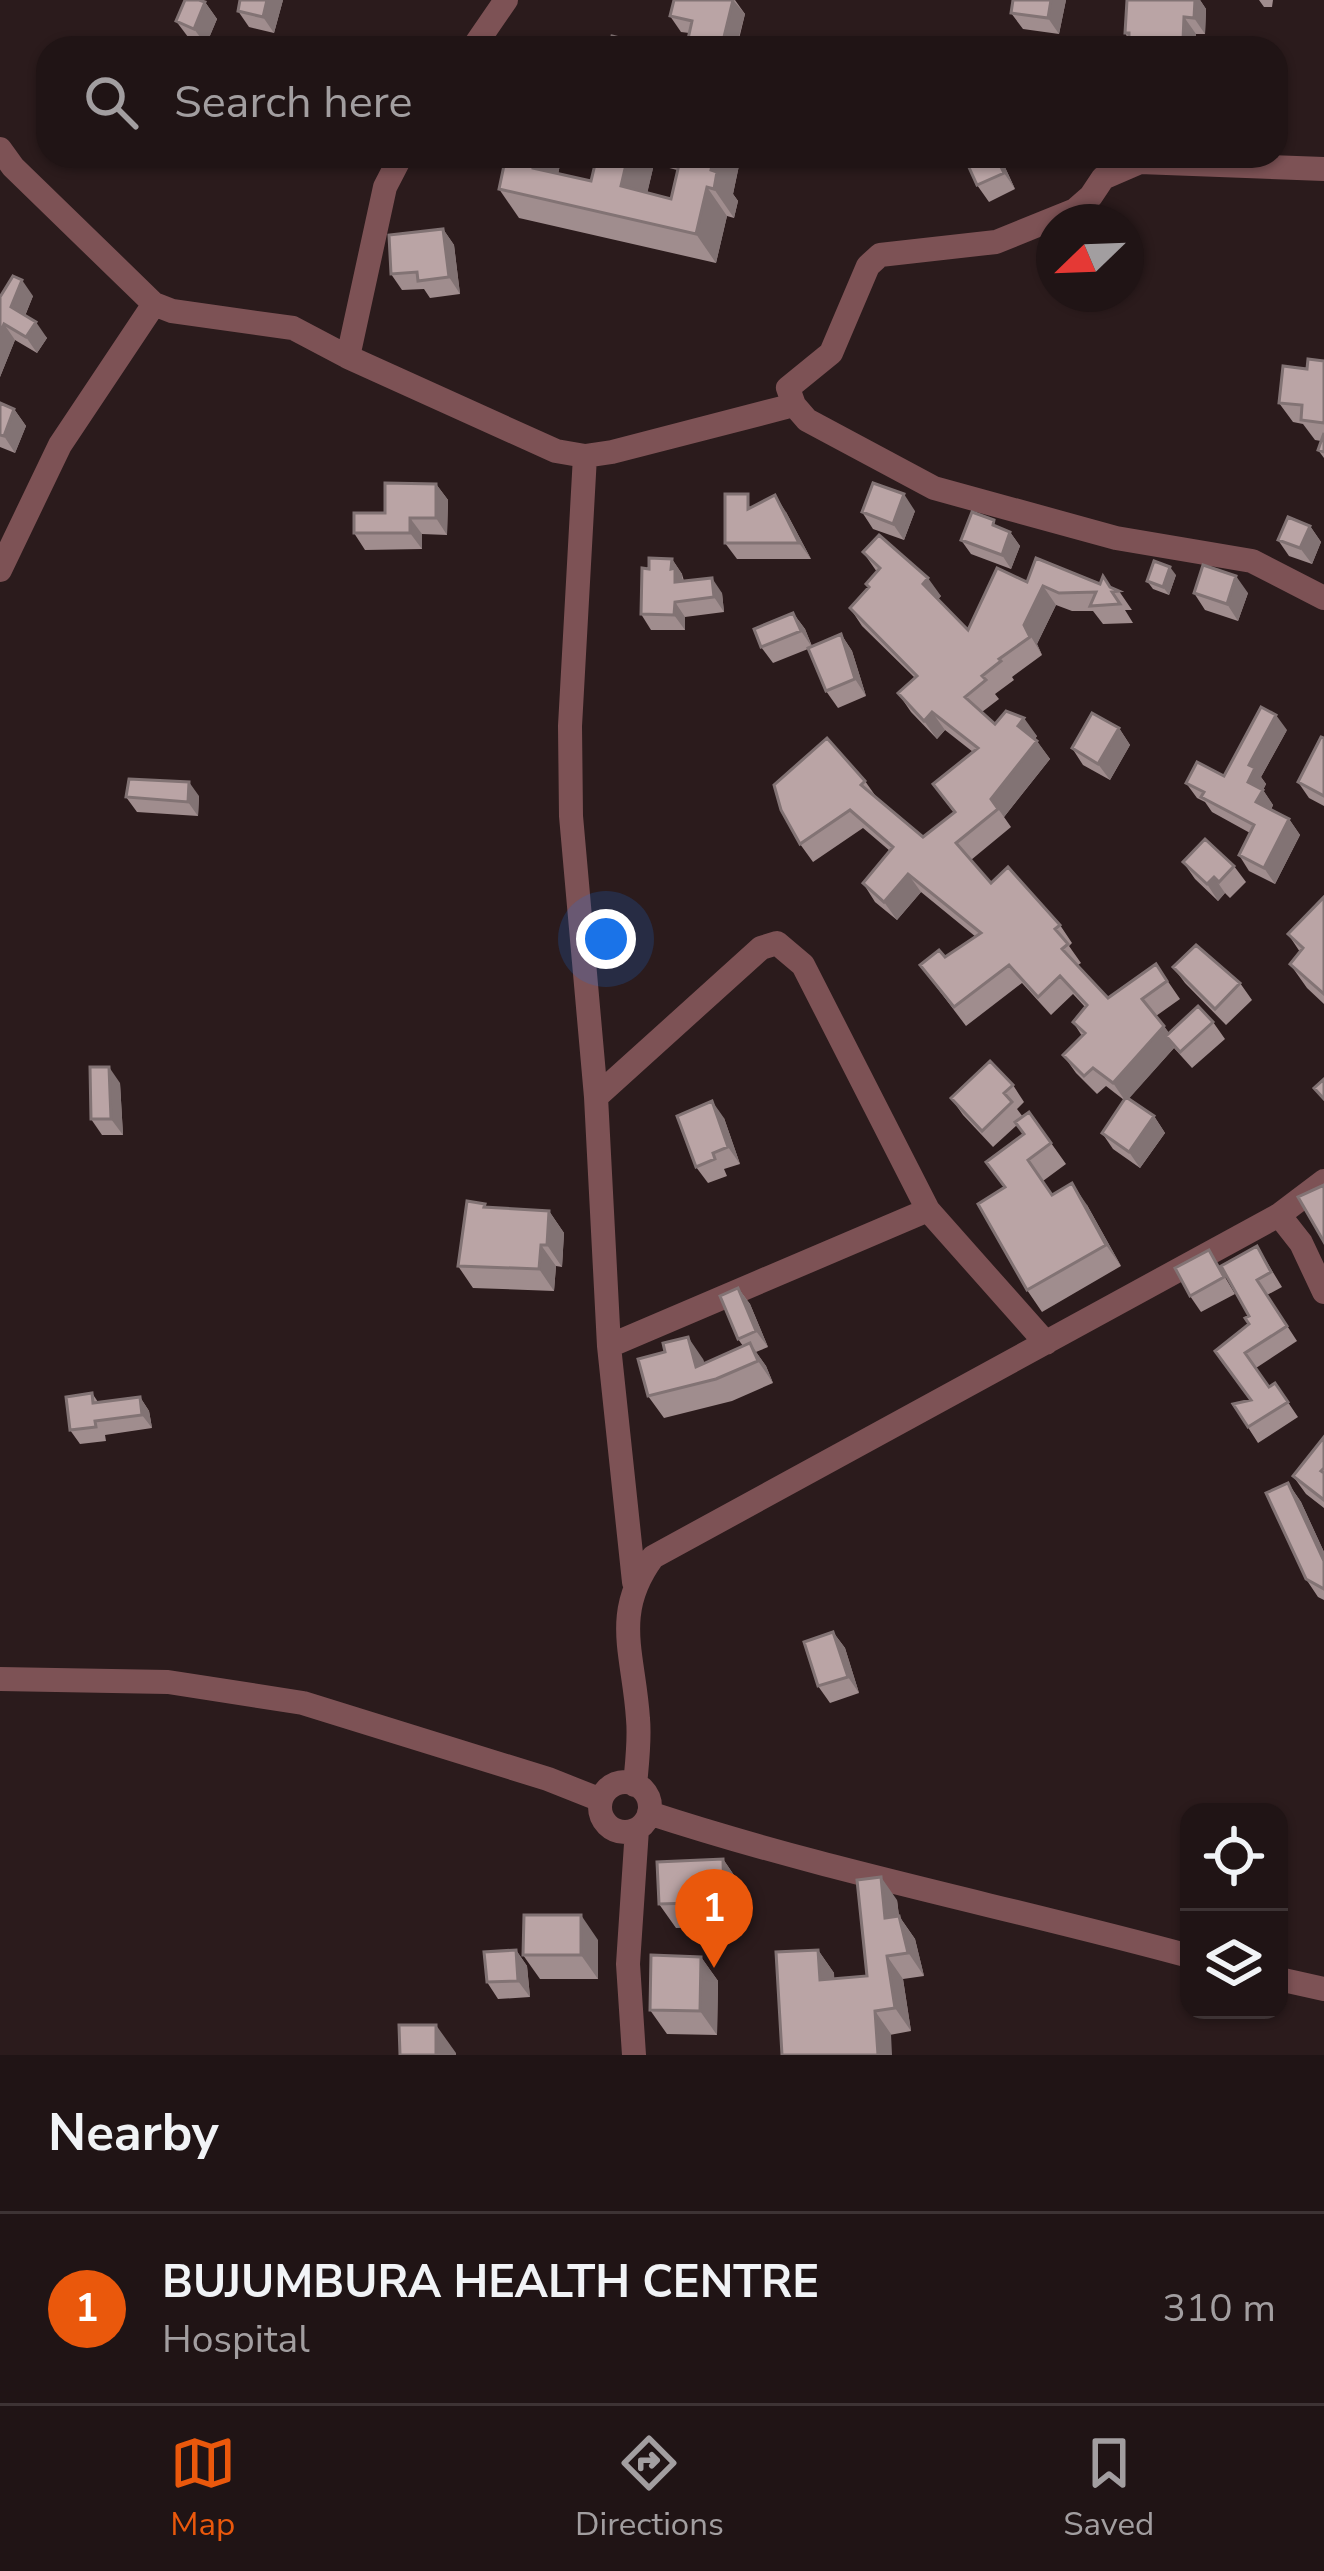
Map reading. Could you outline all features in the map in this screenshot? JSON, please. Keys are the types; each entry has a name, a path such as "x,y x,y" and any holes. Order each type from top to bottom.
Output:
{"street":[{"path":"481,36 506,0"},
{"path":"0,149 154,304 172,311 293,328 556,451 585,456 794,405"},
{"path":"348,357 385,187 395,168"},
{"path":"1126,168 1102,178 1076,210 996,242 880,255 868,266 831,353 788,388 794,405 807,420 934,488 1116,538 1252,561 1324,598"},
{"path":"1288,168 1324,169"},
{"path":"0,570 60,445 154,304"},
{"path":"585,456 570,726 571,816 596,1097 609,1346 634,1582 627,1611 639,1723 635,1784"},
{"path":"596,1097 761,948 777,943 803,964 928,1210 1046,1343"},
{"path":"634,1582 653,1557 1279,1215 1324,1181"},
{"path":"609,1346 928,1210"},
{"path":"1279,1215 1301,1243 1324,1292"},
{"path":"0,1679 168,1682 303,1703 601,1800"},
{"path":"634,2055 628,1964 643,1821 647,1796 627,1782 610,1786 601,1800 601,1815 610,1827 623,1832 643,1821 1180,1954"},
{"path":"1288,1980 1324,1989"}],"building":[{"path":"185,0 205,2 194,29 176,21"},
{"path":"240,0 267,0 263,17 238,11"},
{"path":"674,0 733,0 724,36 689,36 692,21 670,16"},
{"path":"1013,0 1051,0 1048,18 1011,13"},
{"path":"1127,0 1195,0 1194,18 1184,17 1183,36 1125,33"},
{"path":"503,168 533,168 591,181 594,168 625,168 621,186 671,199 678,168 717,172 714,189 707,187 696,234 499,189"},
{"path":"969,168 1002,168 1004,173 977,185"},
{"path":"443,229 449,277 418,281 417,272 391,274 389,235"},
{"path":"13,276 22,280 11,307 36,322 26,337 4,324 0,334 0,297"},
{"path":"1308,359 1324,361 1324,423 1301,420 1302,405 1279,403 1283,366 1307,369"},
{"path":"0,403 14,409 4,436 0,435"},
{"path":"385,483 436,484 436,518 410,518 410,533 354,533 354,513 385,513"},
{"path":"873,483 904,494 893,524 862,512"},
{"path":"725,494 748,494 748,509 775,495 799,543 725,543"},
{"path":"972,512 1010,532 1002,555 961,540"},
{"path":"1288,517 1310,526 1300,548 1278,540"},
{"path":"879,535 928,578 923,584 968,630 997,568 1027,582 1036,558 1100,584 1103,576 1119,591 1112,592 1120,604 1090,606 1096,592 1059,593 1043,586 1024,625 1030,637 999,659 982,676 986,680 965,697 995,724 1006,711 1024,718 1018,726 1037,741 991,799 998,809 956,843 991,883 1008,867 1060,925 1055,929 1068,944 1062,949 1108,998 1156,964 1167,981 1142,999 1164,1026 1113,1083 1093,1068 1084,1076 1063,1055 1085,1033 1073,1022 1087,1005 1060,976 1038,997 1009,965 954,1007 920,965 939,950 945,957 981,933 908,874 884,902 863,883 893,847 850,810 800,844 781,810 774,785 827,738 865,781 861,785 923,837 955,812 933,784 978,748 932,712 924,721 898,693 917,676 850,608 880,568 863,552"},
{"path":"649,558 672,559 675,582 712,578 714,597 675,602 674,615 641,614 642,568 649,569"},
{"path":"1154,561 1170,567 1163,587 1147,581"},
{"path":"1203,565 1236,576 1227,604 1194,593"},
{"path":"793,613 801,631 761,647 754,629"},
{"path":"841,634 855,679 826,691 808,648"},
{"path":"1261,707 1276,715 1249,765 1255,768 1248,782 1263,790 1256,802 1289,819 1264,868 1239,855 1254,825 1201,797 1204,792 1186,783 1197,762 1224,776"},
{"path":"1092,713 1119,728 1098,764 1072,748"},
{"path":"1324,738 1324,796 1298,782"},
{"path":"129,779 189,782 188,802 126,797"},
{"path":"1205,839 1234,866 1219,882 1214,877 1207,884 1183,862"},
{"path":"1324,897 1324,994 1290,964 1303,948 1288,934"},
{"path":"1196,945 1240,983 1215,1009 1173,967"},
{"path":"1198,1006 1213,1022 1180,1052 1166,1036"},
{"path":"990,1061 1013,1085 1004,1093 1012,1102 982,1131 951,1098"},
{"path":"90,1067 109,1067 111,1119 91,1119"},
{"path":"1324,1079 1324,1099 1314,1088"},
{"path":"1126,1097 1154,1116 1129,1152 1102,1133"},
{"path":"712,1101 728,1147 696,1167 677,1116"},
{"path":"1029,1112 1051,1143 1028,1160 1052,1195 1072,1183 1106,1245 1027,1290 978,1204 1005,1187 986,1162 1024,1134 1015,1122"},
{"path":"1324,1185 1324,1242 1298,1197"},
{"path":"467,1201 484,1207 549,1211 547,1245 541,1245 539,1269 458,1266"},
{"path":"1257,1246 1271,1272 1257,1280 1287,1326 1245,1353 1269,1387 1275,1383 1288,1402 1248,1427 1233,1404 1251,1400 1215,1351 1249,1324 1221,1266"},
{"path":"1209,1250 1224,1277 1190,1296 1175,1268"},
{"path":"738,1288 756,1331 738,1339 720,1296"},
{"path":"688,1337 696,1367 750,1343 758,1361 716,1379 648,1396 638,1359 665,1352 663,1343"},
{"path":"92,1393 93,1403 140,1397 142,1415 95,1421 96,1427 70,1430 66,1397"},
{"path":"1324,1437 1321,1471 1324,1500 1293,1476"},
{"path":"1288,1483 1324,1561 1324,1589 1306,1579 1266,1493"},
{"path":"833,1632 848,1677 818,1686 804,1642"},
{"path":"723,1859 724,1902 659,1904 657,1862"},
{"path":"881,1877 885,1918 899,1916 908,1953 887,1956 895,2008 875,2011 878,2055 782,2055 776,1952 818,1950 820,1980 867,1976 857,1880"},
{"path":"524,1915 581,1915 581,1955 523,1955"},
{"path":"516,1950 518,1981 487,1982 484,1952"},
{"path":"651,1955 701,1957 700,2011 650,2010"},
{"path":"399,2025 436,2025 436,2055 400,2055"}],"place":[{"name":"BUJUMBURA HEALTH CENTRE","path":"714,1968"}]}
